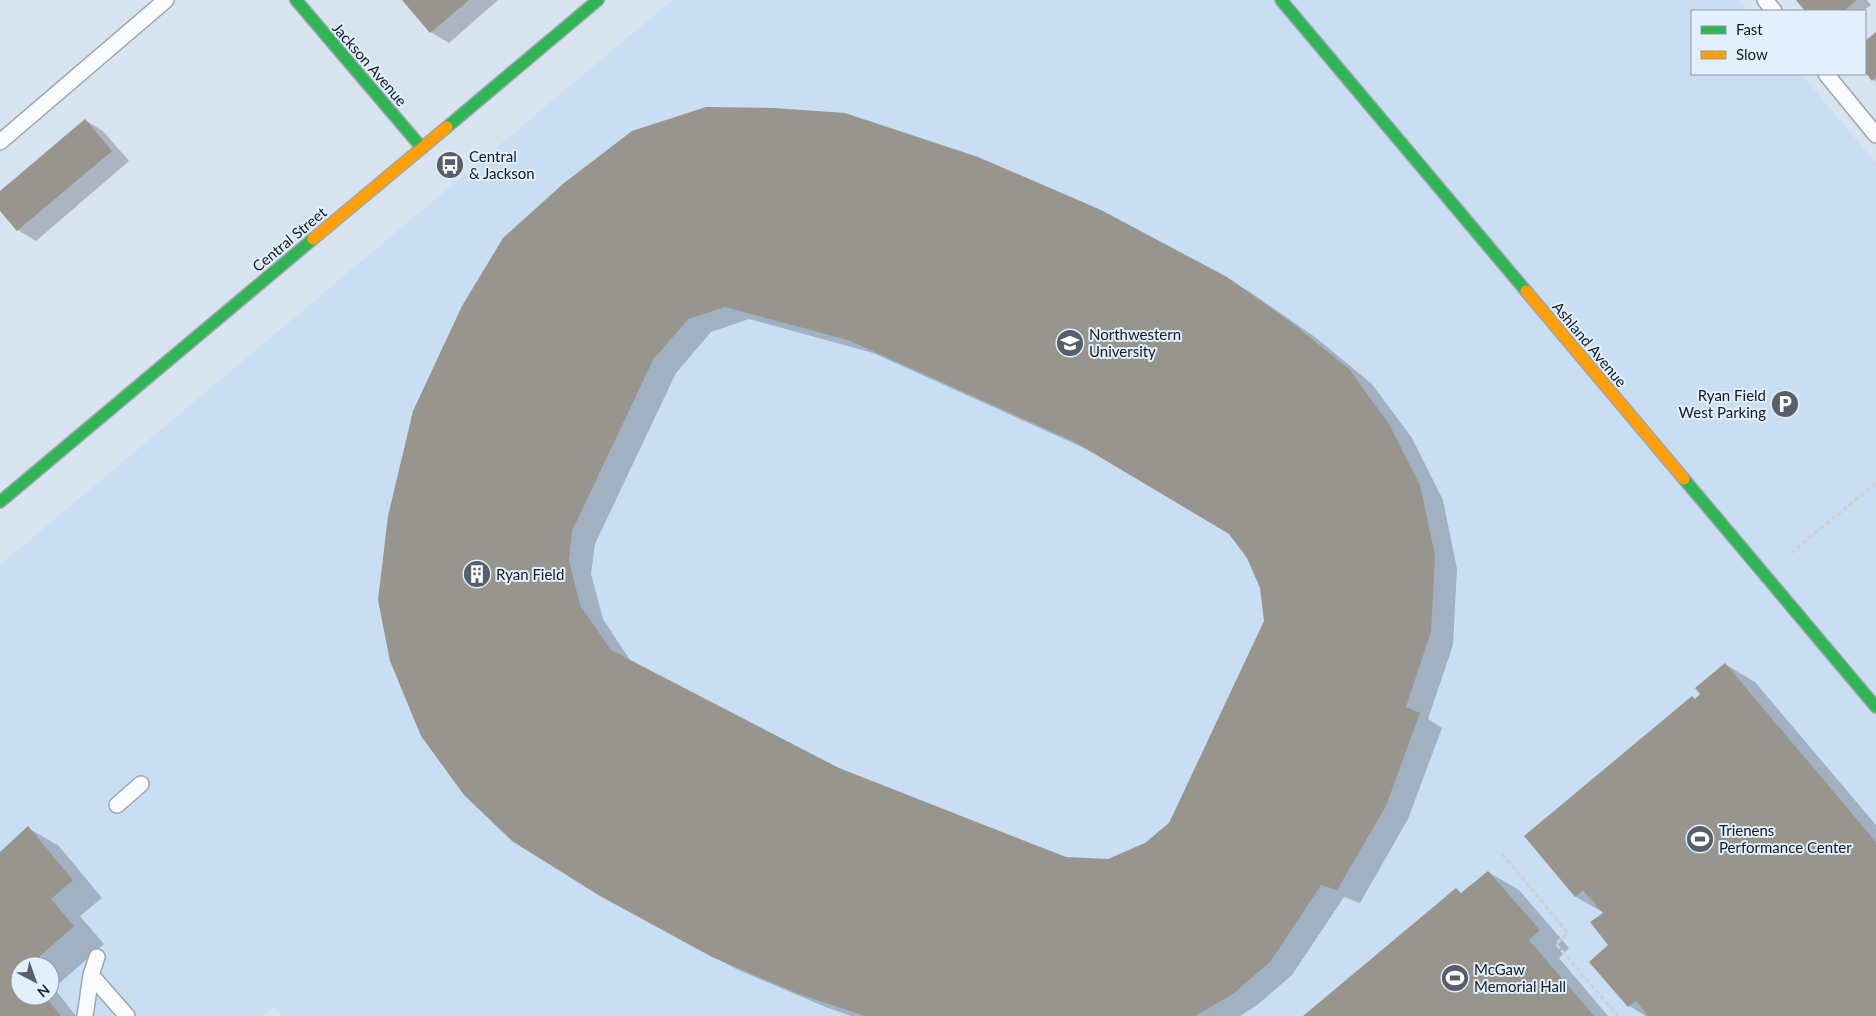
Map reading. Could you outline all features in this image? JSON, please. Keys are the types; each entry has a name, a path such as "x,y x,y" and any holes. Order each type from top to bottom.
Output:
{"street":[{"name":"Jackson Avenue","path":"296,0 422,148"},
{"name":"Central Street","path":"0,502 598,0"},
{"name":"Ashland Avenue","path":"1281,0 1876,707"}],"lane":[{"path":"0,142 166,0"},
{"path":"1765,0 1773,10"},
{"path":"1827,75 1876,134"},
{"path":"117,805 141,784"},
{"path":"85,1016 91,976 97,957"},
{"path":"91,976 127,1016"}],"path":[{"path":"1791,553 1876,483"},
{"path":"1502,854 1568,932 1556,944 1618,1016"}],"shaded area":[{"name":"Northwestern University","path":"672,0 1739,0 1748,10 1691,10 1691,75 1802,75 1876,163 1876,1016 282,1016 274,1007 264,1016 0,1016 0,565"}],"building":[{"path":"402,0 469,0 430,33"},
{"path":"1796,0 1857,0 1847,10 1804,10"},
{"path":"1876,32 1876,77 1872,81 1866,73 1866,40"},
{"name":"Ryan Field","path":"706,107 774,108 845,113 978,157 1101,210 1227,277 1292,323 1349,369 1389,424 1420,485 1435,555 1431,632 1406,707 1420,713 1386,806 1337,890 1321,885 1270,962 1233,994 1195,1016 865,1016 799,994 712,957 600,896 512,841 464,795 421,736 390,661 378,600 388,516 413,411 462,306 503,238 564,183 632,131","holes":["725,307 848,340 1073,441 1229,534 1247,558 1260,588 1264,621 1169,823 1145,843 1108,859 1066,857 839,768 611,650 580,605 569,561 572,531 653,360 688,319"]},
{"path":"85,119 112,151 17,231 0,211 0,191"},
{"name":"Trienens Performance Center","path":"1725,663 1876,842 1876,1016 1648,1016 1636,1001 1628,1007 1589,962 1608,945 1590,922 1603,913 1583,890 1575,897 1524,836 1692,696 1695,699 1700,694 1695,688"},
{"path":"28,826 73,880 51,899 74,926 40,956 10,956 10,1006 53,1006 61,1016 0,1016 0,852"},
{"name":"McGaw Memorial Hall","path":"1488,871 1540,930 1529,940 1594,1016 1303,1016 1456,888 1461,893"}],"traffic: fast":[{"path":"296,0 422,148"},
{"path":"447,127 598,0"},
{"path":"1281,0 1526,291"},
{"path":"0,502 313,239"},
{"path":"1684,479 1876,707"}],"traffic: slow":[{"path":"313,239 447,127"},
{"path":"1526,291 1684,479"}],"place":[{"name":"Central & Jackson","path":"450,165"},
{"name":"Northwestern University","path":"1070,343"},
{"name":"Ryan Field West Parking","path":"1785,404"},
{"name":"Ryan Field","path":"477,574"},
{"name":"Trienens Performance Center","path":"1700,839"},
{"name":"McGaw Memorial Hall","path":"1455,978"}]}
